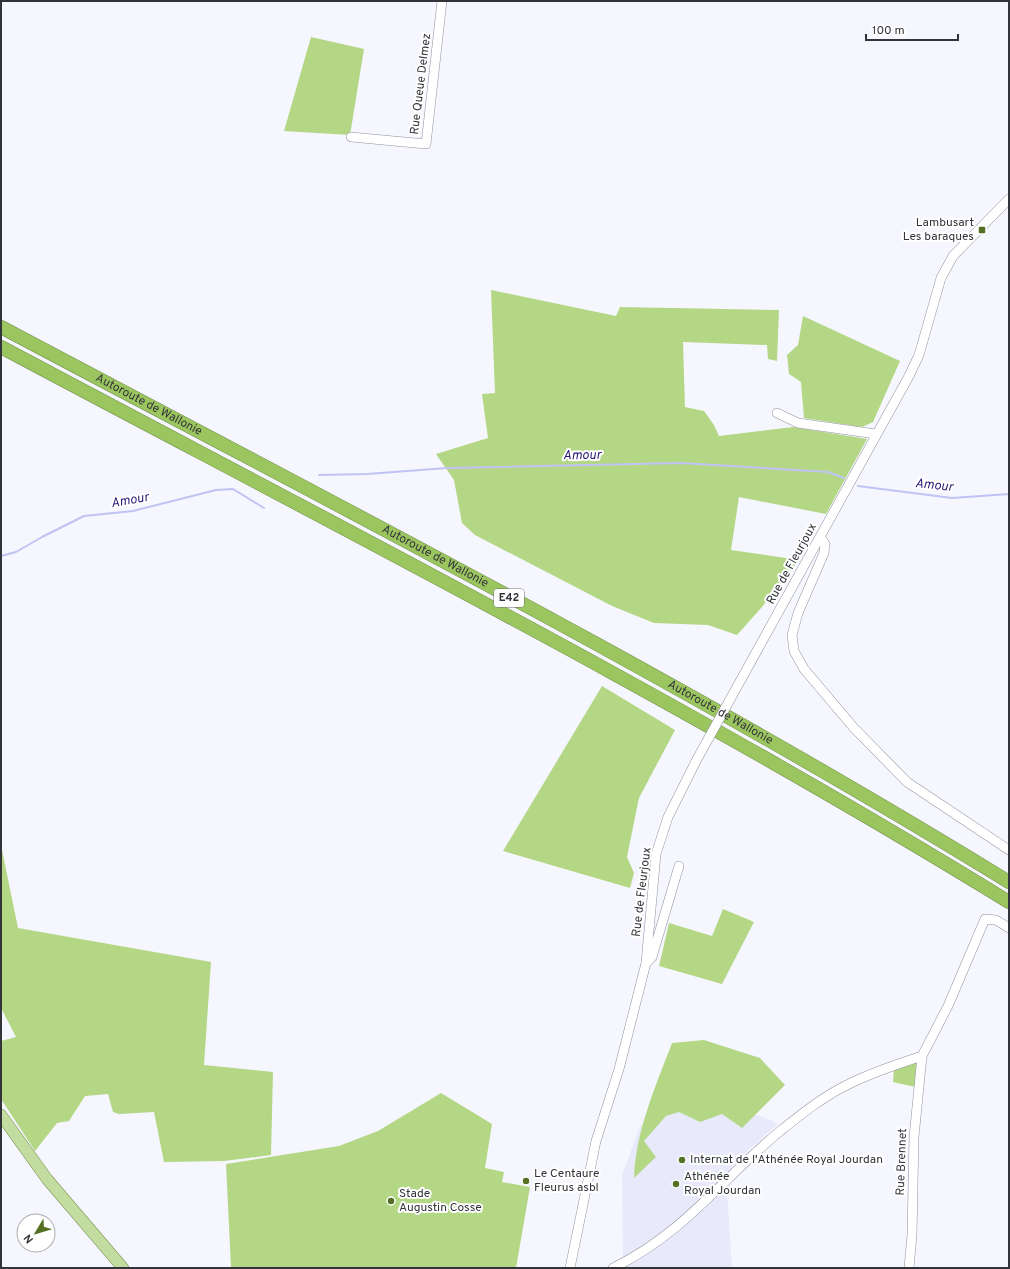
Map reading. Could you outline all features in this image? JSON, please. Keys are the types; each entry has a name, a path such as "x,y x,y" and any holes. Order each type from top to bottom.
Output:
{"highway":[{"name":"Autoroute de Wallonie","path":"1,327 608,651 861,794 1009,882"},
{"name":"Autoroute de Wallonie","path":"1,347 599,665 865,815 1009,902"}],"main road":[{"path":"1,1115 47,1179 123,1268"}],"street":[{"name":"Rue Queue Delmez","path":"351,137 426,144 442,1"},
{"name":"Rue de Fleurjoux","path":"570,1268 596,1141 619,1069 646,963 656,854 668,817 696,761 821,538 919,355 941,278 953,256 1009,199"},
{"path":"777,413 798,423 876,434"},
{"path":"821,538 825,544 824,553 798,613 792,635 794,651 804,669 854,728 907,782 1009,850"},
{"name":"Rue de Fleurjoux","path":"646,963 652,957 679,866"},
{"path":"613,1268 648,1249 678,1226 777,1133 806,1110 843,1087 881,1070 922,1056 948,1006 985,919 996,920 1009,928"},
{"name":"Rue Brennet","path":"909,1268 912,1234 914,1137 922,1056"}],"shaded area":[{"name":"Athénée Royal Jourdan","path":"677,1101 726,1106 766,1118 778,1124 732,1165 727,1192 732,1268 623,1268 622,1175 640,1127"}],"green space":[{"path":"311,37 364,49 350,135 284,131"},
{"path":"491,290 616,316 620,307 779,310 777,361 768,359 767,345 683,342 685,407 704,411 714,425 719,436 793,427 867,439 826,514 739,497 731,550 799,560 762,607 737,635 708,625 654,623 612,606 475,535 462,523 454,480 436,454 488,438 482,394 495,393"},
{"path":"803,316 900,361 873,422 862,427 804,418 801,382 789,374 787,355 798,345"},
{"path":"602,686 675,730 639,798 627,857 634,873 630,888 503,851"},
{"path":"1,845 18,928 211,962 204,1065 273,1072 271,1155 224,1161 164,1162 154,1112 119,1114 113,1112 108,1094 85,1096 69,1121 57,1123 35,1151 1,1099 1,1041 16,1037 1,1008"},
{"path":"723,909 754,922 722,984 659,966 669,923 712,936"},
{"path":"704,1040 760,1058 785,1085 742,1128 722,1114 700,1122 679,1112 666,1116 644,1141 656,1157 634,1178 638,1143 642,1126 672,1043"},
{"path":"918,1062 915,1087 893,1082 894,1067"},
{"path":"441,1093 492,1124 485,1168 504,1172 502,1182 530,1187 516,1268 231,1268 226,1164 339,1146 378,1131"}],"waterway":[{"name":"Amour","path":"319,475 367,474 447,468 681,463 828,472 844,478"},
{"name":"Amour","path":"858,486 952,498 1009,494"},
{"name":"Amour","path":"1,556 16,552 84,516 133,511 216,490 233,489 264,508"}],"place":[{"name":"Lambusart Les baraques","path":"982,230"},
{"name":"Internat de l'Athénée Royal Jourdan","path":"682,1160"},
{"name":"Le Centaure Fleurus asbl","path":"526,1181"},
{"name":"Athénée Royal Jourdan","path":"676,1184"},
{"name":"Stade Augustin Cosse","path":"391,1201"}]}
